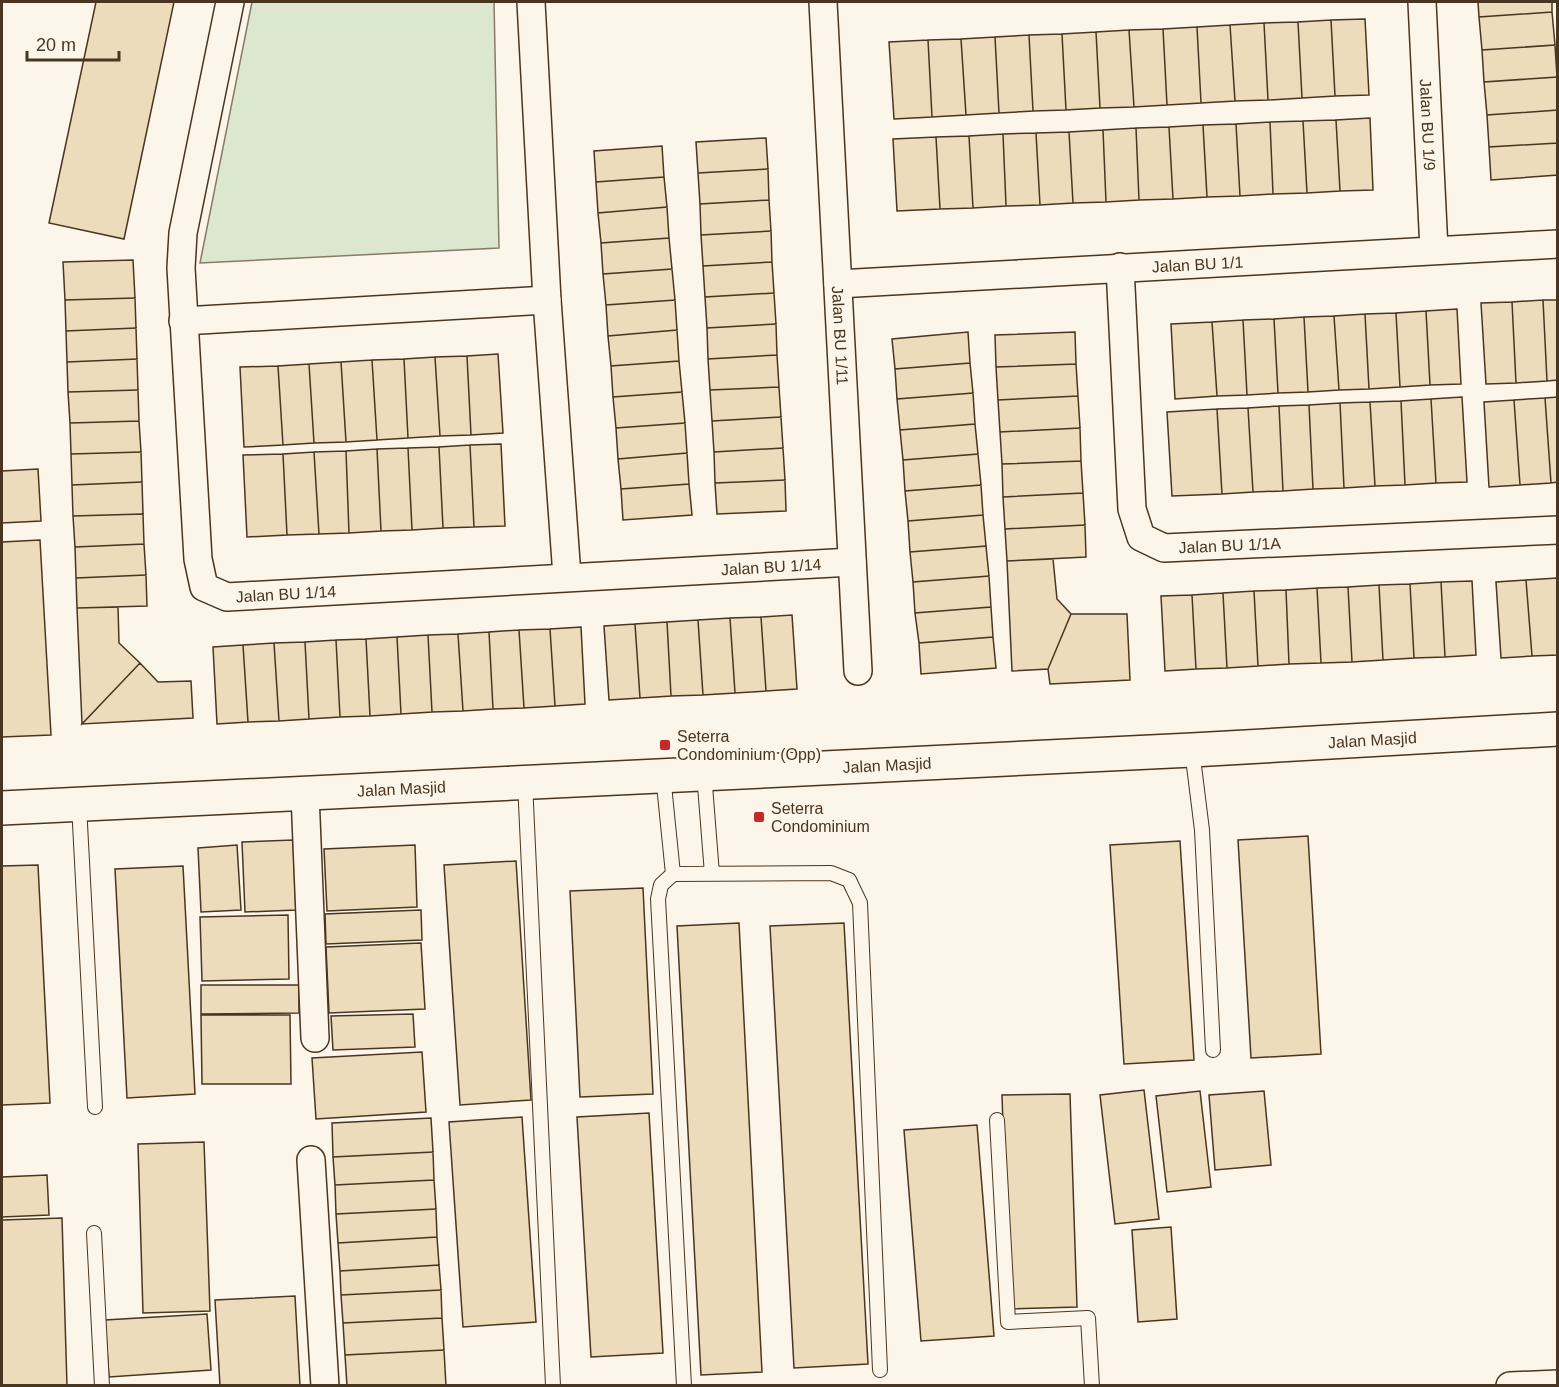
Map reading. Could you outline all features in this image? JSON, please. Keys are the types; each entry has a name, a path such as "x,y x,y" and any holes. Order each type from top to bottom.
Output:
{"street":[{"name":"Jalan BU 1/14","path":"230,2 183,232 181,268 198,559 204,587 227,597 567,576 852,562"},
{"path":"531,2 547,300 567,576"},
{"name":"Jalan BU 1/11","path":"823,2 858,671"},
{"name":"Jalan BU 1/9","path":"1422,2 1434,250"},
{"name":"Jalan BU 1/1","path":"838,284 1557,244"},
{"name":"Jalan BU 1/1A","path":"1120,267 1132,509 1141,537 1164,548 1557,530"},
{"path":"183,321 547,300"},
{"name":"Jalan Masjid","path":"2,808 1192,750 1557,729"},
{"path":"305,794 315,1038"},
{"path":"311,1160 324,1386"},
{"path":"1510,1386 1557,1384"}],"lane":[{"path":"1192,750 1202,830 1213,1050"},
{"path":"704,773 712,874"},
{"path":"663,775 673,874"},
{"path":"525,782 553,1386"},
{"path":"79,805 95,1107"},
{"path":"684,1386 658,899 661,885 673,874 831,873 849,880 860,903 880,1370"},
{"path":"997,1120 1008,1322 1088,1318 1092,1386"},
{"path":"94,1233 102,1386"}],"green space":[{"path":"252,2 494,2 499,248 200,263"}],"building":[{"path":"96,2 174,2 124,239 49,223"},
{"path":"1478,2 1552,2 1552,12 1479,17"},
{"path":"1552,12 1555,45 1482,50 1479,17"},
{"path":"1365,19 1369,95 1335,96 1331,20"},
{"path":"1331,20 1335,96 1302,98 1298,22"},
{"path":"1298,22 1302,98 1268,100 1264,23"},
{"path":"1264,23 1268,100 1235,101 1230,25"},
{"path":"1230,25 1235,101 1201,103 1197,27"},
{"path":"1197,27 1201,103 1167,105 1163,29"},
{"path":"1163,29 1167,105 1134,107 1129,30"},
{"path":"1129,30 1134,107 1100,108 1096,32"},
{"path":"1096,32 1100,108 1066,110 1062,34"},
{"path":"1062,34 1066,110 1033,111 1029,35"},
{"path":"1029,35 1033,111 999,113 995,37"},
{"path":"995,37 999,113 966,115 961,39"},
{"path":"961,39 966,115 932,117 928,40"},
{"path":"928,40 932,117 894,119 889,42"},
{"path":"1555,45 1557,77 1484,82 1482,50"},
{"path":"1557,77 1558,110 1487,115 1484,82"},
{"path":"1558,110 1558,143 1489,147 1487,115"},
{"path":"1370,118 1373,190 1340,191 1336,120"},
{"path":"1336,120 1340,191 1307,193 1303,121"},
{"path":"1303,121 1307,193 1273,194 1270,122"},
{"path":"1270,122 1273,194 1240,196 1236,124"},
{"path":"1236,124 1240,196 1207,197 1203,125"},
{"path":"1203,125 1207,197 1173,199 1169,127"},
{"path":"1169,127 1173,199 1139,200 1136,128"},
{"path":"1136,128 1139,200 1106,202 1103,130"},
{"path":"1103,130 1106,202 1073,203 1069,132"},
{"path":"1069,132 1073,203 1040,205 1036,133"},
{"path":"1036,133 1040,205 1006,206 1003,134"},
{"path":"1003,134 1006,206 973,208 969,136"},
{"path":"969,136 973,208 940,209 936,137"},
{"path":"936,137 940,209 897,211 893,139"},
{"path":"766,138 768,169 698,173 696,142"},
{"path":"1558,143 1558,175 1491,180 1489,147"},
{"path":"662,146 664,177 596,182 594,151"},
{"path":"768,169 769,200 700,204 698,173"},
{"path":"664,177 667,207 598,213 596,182"},
{"path":"769,200 771,231 701,235 700,204"},
{"path":"667,207 669,238 601,243 598,213"},
{"path":"771,231 772,262 703,266 701,235"},
{"path":"669,238 672,269 603,274 601,243"},
{"path":"133,260 135,298 65,300 63,262"},
{"path":"772,262 774,293 705,297 703,266"},
{"path":"672,269 675,300 606,305 603,274"},
{"path":"774,293 776,324 707,328 705,297"},
{"path":"135,298 136,328 66,331 65,300"},
{"path":"675,300 677,330 608,336 606,305"},
{"path":"1543,300 1558,300 1558,380 1547,381"},
{"path":"1543,300 1547,381 1516,383 1512,302"},
{"path":"1512,302 1516,383 1486,384 1481,303"},
{"path":"1457,309 1461,384 1430,385 1426,311"},
{"path":"1426,311 1430,385 1400,387 1396,313"},
{"path":"1396,313 1400,387 1369,389 1365,314"},
{"path":"1365,314 1369,389 1339,390 1334,316"},
{"path":"1334,316 1339,390 1308,392 1304,317"},
{"path":"1304,317 1308,392 1278,393 1274,319"},
{"path":"1274,319 1278,393 1247,395 1243,320"},
{"path":"1243,320 1247,395 1217,396 1212,322"},
{"path":"1212,322 1217,396 1175,399 1171,324"},
{"path":"776,324 777,355 708,359 707,328"},
{"path":"136,328 137,359 67,362 66,331"},
{"path":"677,330 679,361 611,366 608,336"},
{"path":"968,332 970,363 895,369 892,339"},
{"path":"1075,332 1076,364 996,367 995,335"},
{"path":"498,354 503,433 471,435 467,356"},
{"path":"777,355 779,387 710,390 708,359"},
{"path":"467,356 471,435 440,436 435,357"},
{"path":"435,357 440,436 408,438 404,359"},
{"path":"137,359 138,390 68,392 67,362"},
{"path":"404,359 408,438 377,440 372,360"},
{"path":"372,360 377,440 346,442 341,362"},
{"path":"679,361 682,392 613,397 611,366"},
{"path":"341,362 346,442 314,443 309,364"},
{"path":"970,363 973,393 897,399 895,369"},
{"path":"309,364 314,443 283,445 278,366"},
{"path":"1076,364 1078,396 998,400 996,367"},
{"path":"278,366 283,445 244,447 240,367"},
{"path":"779,387 781,417 712,421 710,390"},
{"path":"138,390 139,421 70,423 68,392"},
{"path":"682,392 685,423 616,428 613,397"},
{"path":"973,393 975,424 900,430 897,399"},
{"path":"1078,396 1080,428 1000,432 998,400"},
{"path":"1462,397 1467,482 1436,483 1431,399"},
{"path":"1558,397 1558,482 1551,483 1545,398"},
{"path":"1545,398 1551,483 1520,485 1514,400"},
{"path":"1431,399 1436,483 1405,485 1401,401"},
{"path":"1514,400 1520,485 1489,487 1484,402"},
{"path":"1401,401 1405,485 1375,486 1370,402"},
{"path":"1370,402 1375,486 1344,488 1340,403"},
{"path":"1340,403 1344,488 1313,489 1309,405"},
{"path":"1309,405 1313,489 1283,491 1279,406"},
{"path":"1279,406 1283,491 1253,492 1248,408"},
{"path":"1248,408 1253,492 1222,494 1217,409"},
{"path":"1217,409 1222,494 1172,496 1167,412"},
{"path":"781,417 783,448 714,452 712,421"},
{"path":"139,421 141,452 71,454 70,423"},
{"path":"685,423 687,453 618,459 616,428"},
{"path":"975,424 978,454 903,460 900,430"},
{"path":"1080,428 1081,461 1002,464 1000,432"},
{"path":"501,444 505,526 474,527 470,445"},
{"path":"470,445 474,527 443,528 439,447"},
{"path":"439,447 443,528 412,530 408,448"},
{"path":"408,448 412,530 381,531 377,449"},
{"path":"783,448 785,480 715,483 714,452"},
{"path":"377,449 381,531 349,533 346,451"},
{"path":"346,451 349,533 319,534 314,452"},
{"path":"141,452 142,482 72,485 71,454"},
{"path":"314,452 319,534 287,535 283,454"},
{"path":"687,453 689,484 621,489 618,459"},
{"path":"283,454 287,535 247,537 243,455"},
{"path":"978,454 981,485 905,491 903,460"},
{"path":"1081,461 1083,493 1003,497 1002,464"},
{"path":"38,469 41,521 2,523 2,471"},
{"path":"785,480 786,511 717,514 715,483"},
{"path":"142,482 143,514 73,516 72,485"},
{"path":"689,484 692,515 623,520 621,489"},
{"path":"981,485 983,515 908,521 905,491"},
{"path":"1083,493 1085,525 1005,529 1003,497"},
{"path":"143,514 144,544 75,547 73,516"},
{"path":"983,515 986,546 910,552 908,521"},
{"path":"1085,525 1086,557 1007,561 1005,529"},
{"path":"40,540 51,735 2,737 2,542"},
{"path":"144,544 146,575 76,578 75,547"},
{"path":"986,546 989,576 913,582 910,552"},
{"path":"1053,559 1057,599 1071,614 1048,669 1012,671 1007,561"},
{"path":"146,575 147,606 77,608 76,578"},
{"path":"989,576 991,607 915,613 913,582"},
{"path":"1557,578 1558,655 1532,656 1526,580"},
{"path":"1526,580 1532,656 1501,658 1496,582"},
{"path":"1472,581 1476,655 1445,657 1441,582"},
{"path":"1441,582 1445,657 1414,658 1410,584"},
{"path":"1410,584 1414,658 1383,660 1379,585"},
{"path":"1379,585 1383,660 1352,662 1348,587"},
{"path":"1348,587 1352,662 1321,663 1317,588"},
{"path":"1317,588 1321,663 1289,664 1286,590"},
{"path":"1286,590 1289,664 1258,666 1254,591"},
{"path":"1254,591 1258,666 1227,668 1223,593"},
{"path":"1223,593 1227,668 1196,669 1192,595"},
{"path":"1192,595 1196,669 1165,671 1161,596"},
{"path":"118,607 119,643 140,663 82,724 77,608"},
{"path":"991,607 993,637 919,643 915,613"},
{"path":"1071,614 1127,614 1130,680 1050,684 1048,669"},
{"path":"792,615 797,689 766,691 761,617"},
{"path":"761,617 766,691 735,693 730,618"},
{"path":"730,618 735,693 703,695 698,620"},
{"path":"698,620 703,695 671,696 667,622"},
{"path":"667,622 671,696 640,698 635,624"},
{"path":"635,624 640,698 609,700 604,626"},
{"path":"581,627 585,704 555,706 550,629"},
{"path":"550,629 555,706 524,708 519,630"},
{"path":"519,630 524,708 493,709 489,632"},
{"path":"489,632 493,709 463,711 458,634"},
{"path":"458,634 463,711 432,712 428,635"},
{"path":"428,635 432,712 401,714 397,637"},
{"path":"397,637 401,714 370,716 366,639"},
{"path":"993,637 996,668 921,674 919,643"},
{"path":"366,639 370,716 340,717 336,640"},
{"path":"336,640 340,717 309,719 305,642"},
{"path":"305,642 309,719 279,721 274,643"},
{"path":"274,643 279,721 248,722 243,645"},
{"path":"243,645 248,722 217,724 213,647"},
{"path":"140,663 158,682 191,681 193,718 82,724"},
{"path":"1308,836 1321,1054 1251,1058 1238,840"},
{"path":"293,840 296,910 245,912 242,842"},
{"path":"1180,841 1194,1060 1124,1064 1110,845"},
{"path":"237,845 241,910 201,912 198,848"},
{"path":"415,845 417,907 327,911 324,849"},
{"path":"516,861 531,1100 460,1105 444,865"},
{"path":"38,865 50,1103 2,1105 2,866"},
{"path":"183,866 195,1094 127,1098 115,869"},
{"path":"643,888 653,1094 580,1097 570,891"},
{"path":"421,910 422,940 326,944 325,914"},
{"path":"288,915 289,979 202,981 200,917"},
{"path":"739,923 762,1372 701,1375 677,926"},
{"path":"844,923 868,1364 794,1368 770,926"},
{"path":"421,943 425,1009 329,1013 326,947"},
{"path":"201,985 299,985 299,1013 201,1014"},
{"path":"413,1014 415,1047 333,1050 331,1016"},
{"path":"201,1015 290,1015 291,1084 202,1084"},
{"path":"422,1052 426,1112 316,1119 312,1058"},
{"path":"1144,1090 1159,1219 1115,1224 1100,1095"},
{"path":"1200,1091 1211,1187 1167,1192 1156,1096"},
{"path":"1264,1091 1271,1165 1215,1170 1209,1095"},
{"path":"1070,1094 1077,1307 1009,1309 1002,1095"},
{"path":"649,1113 663,1353 591,1357 577,1117"},
{"path":"522,1117 536,1322 463,1327 449,1122"},
{"path":"431,1118 433,1152 333,1157 332,1123"},
{"path":"977,1125 994,1336 921,1341 904,1130"},
{"path":"204,1142 210,1311 143,1313 138,1144"},
{"path":"433,1152 434,1180 335,1185 333,1157"},
{"path":"47,1175 49,1215 2,1217 2,1177"},
{"path":"434,1180 436,1209 336,1214 335,1185"},
{"path":"436,1209 437,1237 338,1243 336,1214"},
{"path":"62,1218 67,1386 2,1386 2,1220"},
{"path":"1171,1227 1177,1319 1138,1322 1132,1230"},
{"path":"437,1237 439,1265 340,1271 338,1243"},
{"path":"439,1265 441,1290 341,1295 340,1271"},
{"path":"441,1290 442,1318 343,1323 341,1295"},
{"path":"295,1296 300,1386 220,1386 215,1300"},
{"path":"207,1314 211,1370 109,1377 105,1320"},
{"path":"442,1318 444,1350 345,1355 343,1323"},
{"path":"444,1350 446,1386 347,1386 345,1355"}],"place":[{"name":"Seterra Condominium (Opp)","path":"665,745"},
{"name":"Seterra Condominium","path":"759,817"}]}
